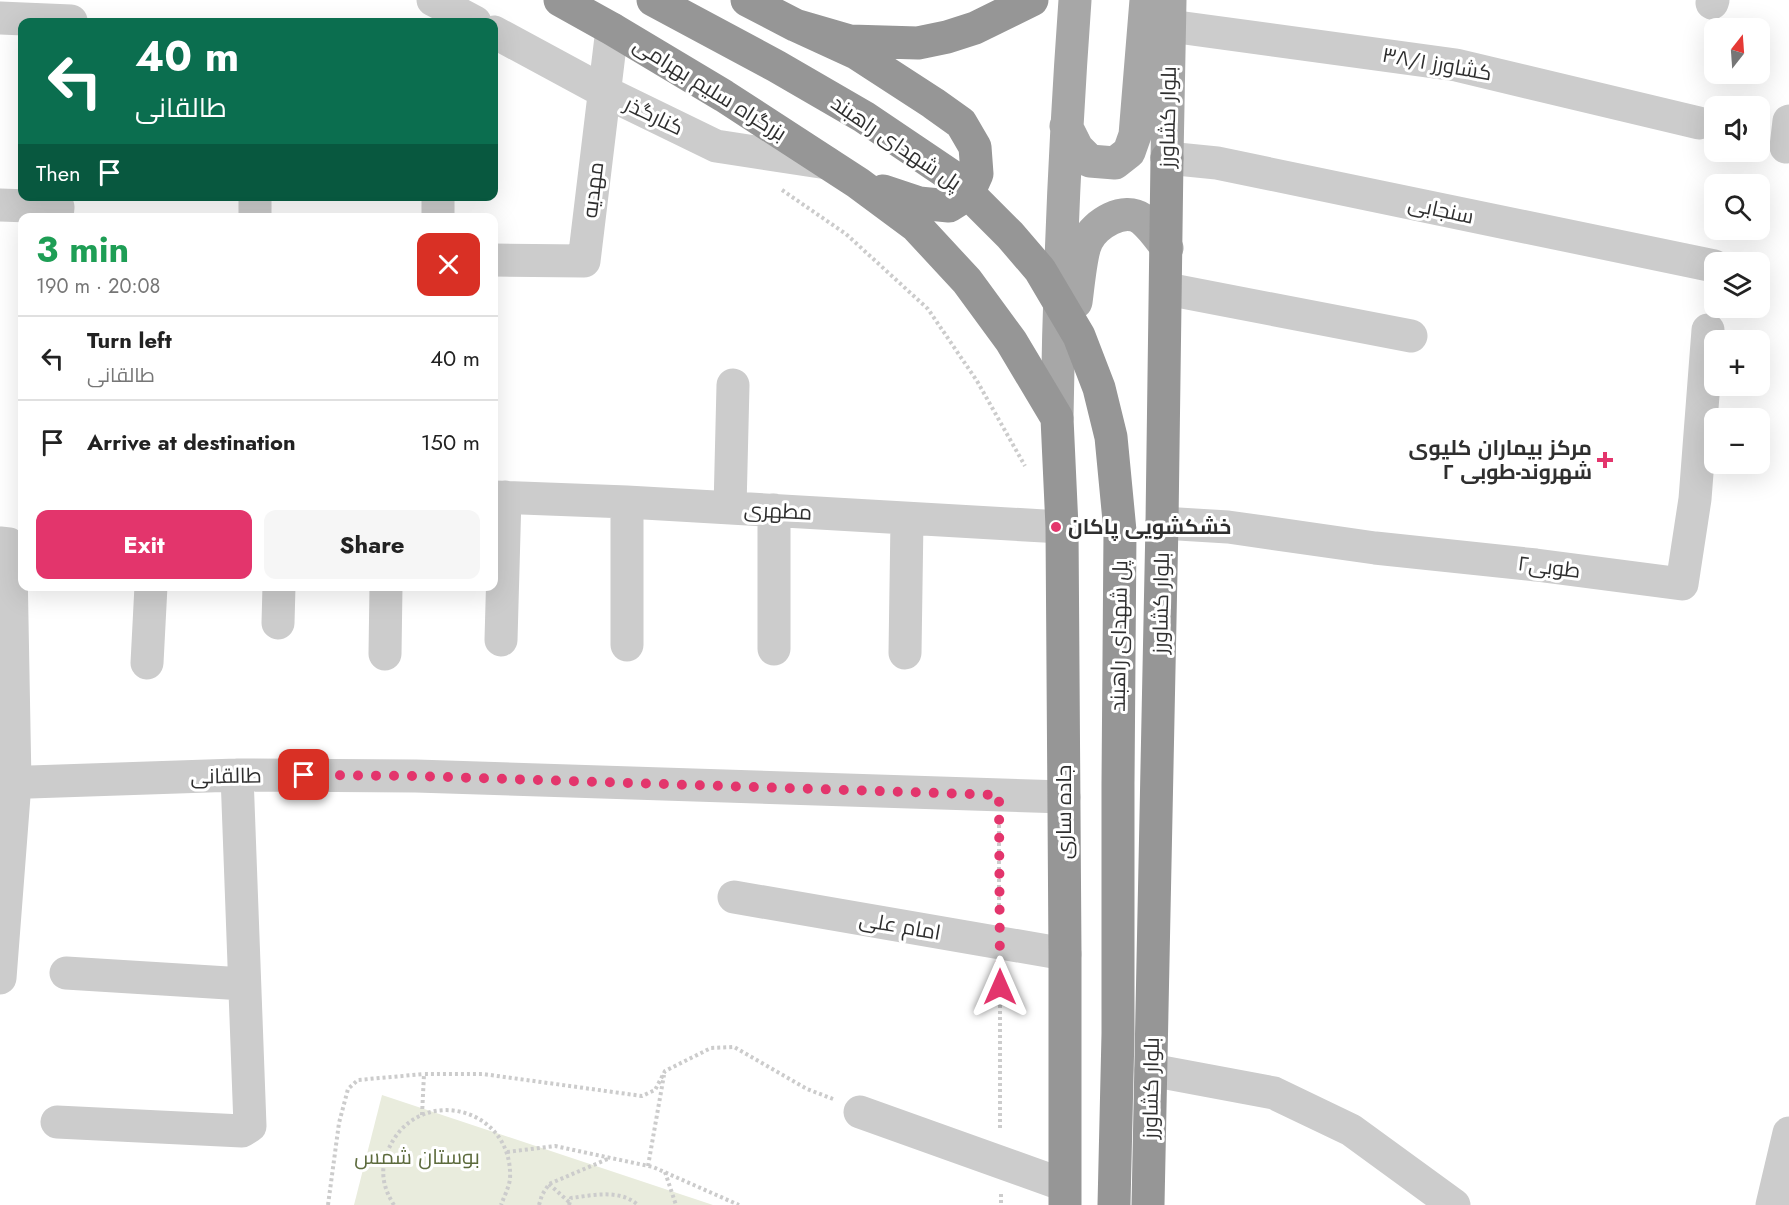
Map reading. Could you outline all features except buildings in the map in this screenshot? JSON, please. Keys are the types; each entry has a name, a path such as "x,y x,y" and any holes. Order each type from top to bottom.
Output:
{"highway":[{"name":"بزرگراه سلیم بهرامی","path":"560,0 724,96 858,183"},
{"path":"747,0 856,53 961,123 975,147 977,174 968,194 949,206 919,203 858,183"},
{"path":"795,25 850,41 918,43 975,28 1032,0"},
{"name":"پل شهدای راهبند","path":"656,1 864,117 950,175 1010,235 1040,270 1079,336 1099,388 1111,437 1120,531 1118,1034 1114,1205"},
{"name":"بلوار کشاورز","path":"1148,1205 1167,289 1167,158"},
{"path":"858,183 916,225 967,281 1011,341 1057,418"},
{"name":"جاده ساری","path":"1057,418 1062,527 1064,1195"}],"main road":[{"path":"1057,418 1060,265 1066,126 1075,0"},
{"path":"1066,126 1077,148 1090,161 1116,164 1129,152 1135,135 1146,0"},
{"name":"بلوار کشاورز","path":"1167,158 1170,13"},
{"path":"1057,418 1086,242 1097,226 1114,218 1135,215 1143,220 1167,248"}],"street":[{"path":"433,0 467,18"},
{"name":"کشاورز ۳۸/۱","path":"1170,13 1456,64 1700,123"},
{"path":"0,18 18,19"},
{"name":"مهدیه","path":"498,260 584,261 612,29"},
{"name":"کنارگذر","path":"498,34 605,92 716,146 827,163"},
{"name":"سنجابی","path":"1167,158 1217,163 1704,264"},
{"path":"0,205 58,207"},
{"path":"1167,289 1411,336"},
{"name":"طوبی۲","path":"1162,523 1228,527 1375,548 1536,565 1682,585 1695,499 1704,382"},
{"path":"730,508 734,385"},
{"path":"499,497 501,640"},
{"name":"مطهری","path":"499,497 627,502 1062,527"},
{"path":"627,502 627,645"},
{"path":"774,510 774,649"},
{"path":"905,653 908,519"},
{"path":"0,543 9,544 11,566 0,978"},
{"path":"147,663 151,591"},
{"path":"278,623 279,591"},
{"path":"385,654 386,591"},
{"path":"57,1122 242,1131 250,1126 237,775"},
{"name":"طالقانی","path":"7,783 237,775 428,776 1064,797"},
{"name":"امام علی","path":"734,897 1065,954"},
{"path":"66,973 244,984"},
{"path":"1151,1070 1274,1093 1351,1130 1454,1205"},
{"path":"860,1112 1000,1162 1064,1195"},
{"path":"1772,1205 1789,1133"}],"path":[{"path":"781,190 846,234 928,309 977,381 1028,470"},
{"path":"999,795 1001,1205"},
{"path":"328,1205 339,1123 348,1089 358,1080 424,1074 483,1074 642,1096 655,1090 665,1071 711,1048 734,1047 807,1089 855,1107 860,1112"},
{"path":"648,1166 665,1071"},
{"path":"422,1115 424,1074"},
{"path":"394,1205 386,1193 383,1164 393,1138 413,1118 440,1109 468,1113 492,1128 507,1152 510,1180 501,1205"},
{"path":"507,1152 555,1146 648,1166 739,1205"},
{"path":"539,1205 549,1184 611,1158"},
{"path":"665,1172 676,1205"},
{"path":"549,1184 570,1204 572,1198 614,1194 638,1205"}],"green space":[{"name":"بوستان شمس","path":"382,1095 713,1205 354,1205"}],"place":[{"name":"مرکز بیماران کلیوی شهروند-طوبی ۲","path":"1605,460"},
{"name":"خشکشویی پاکان","path":"1056,527"}],"route":[{"path":"304,775 416,776 999,795 1000,987"}]}
